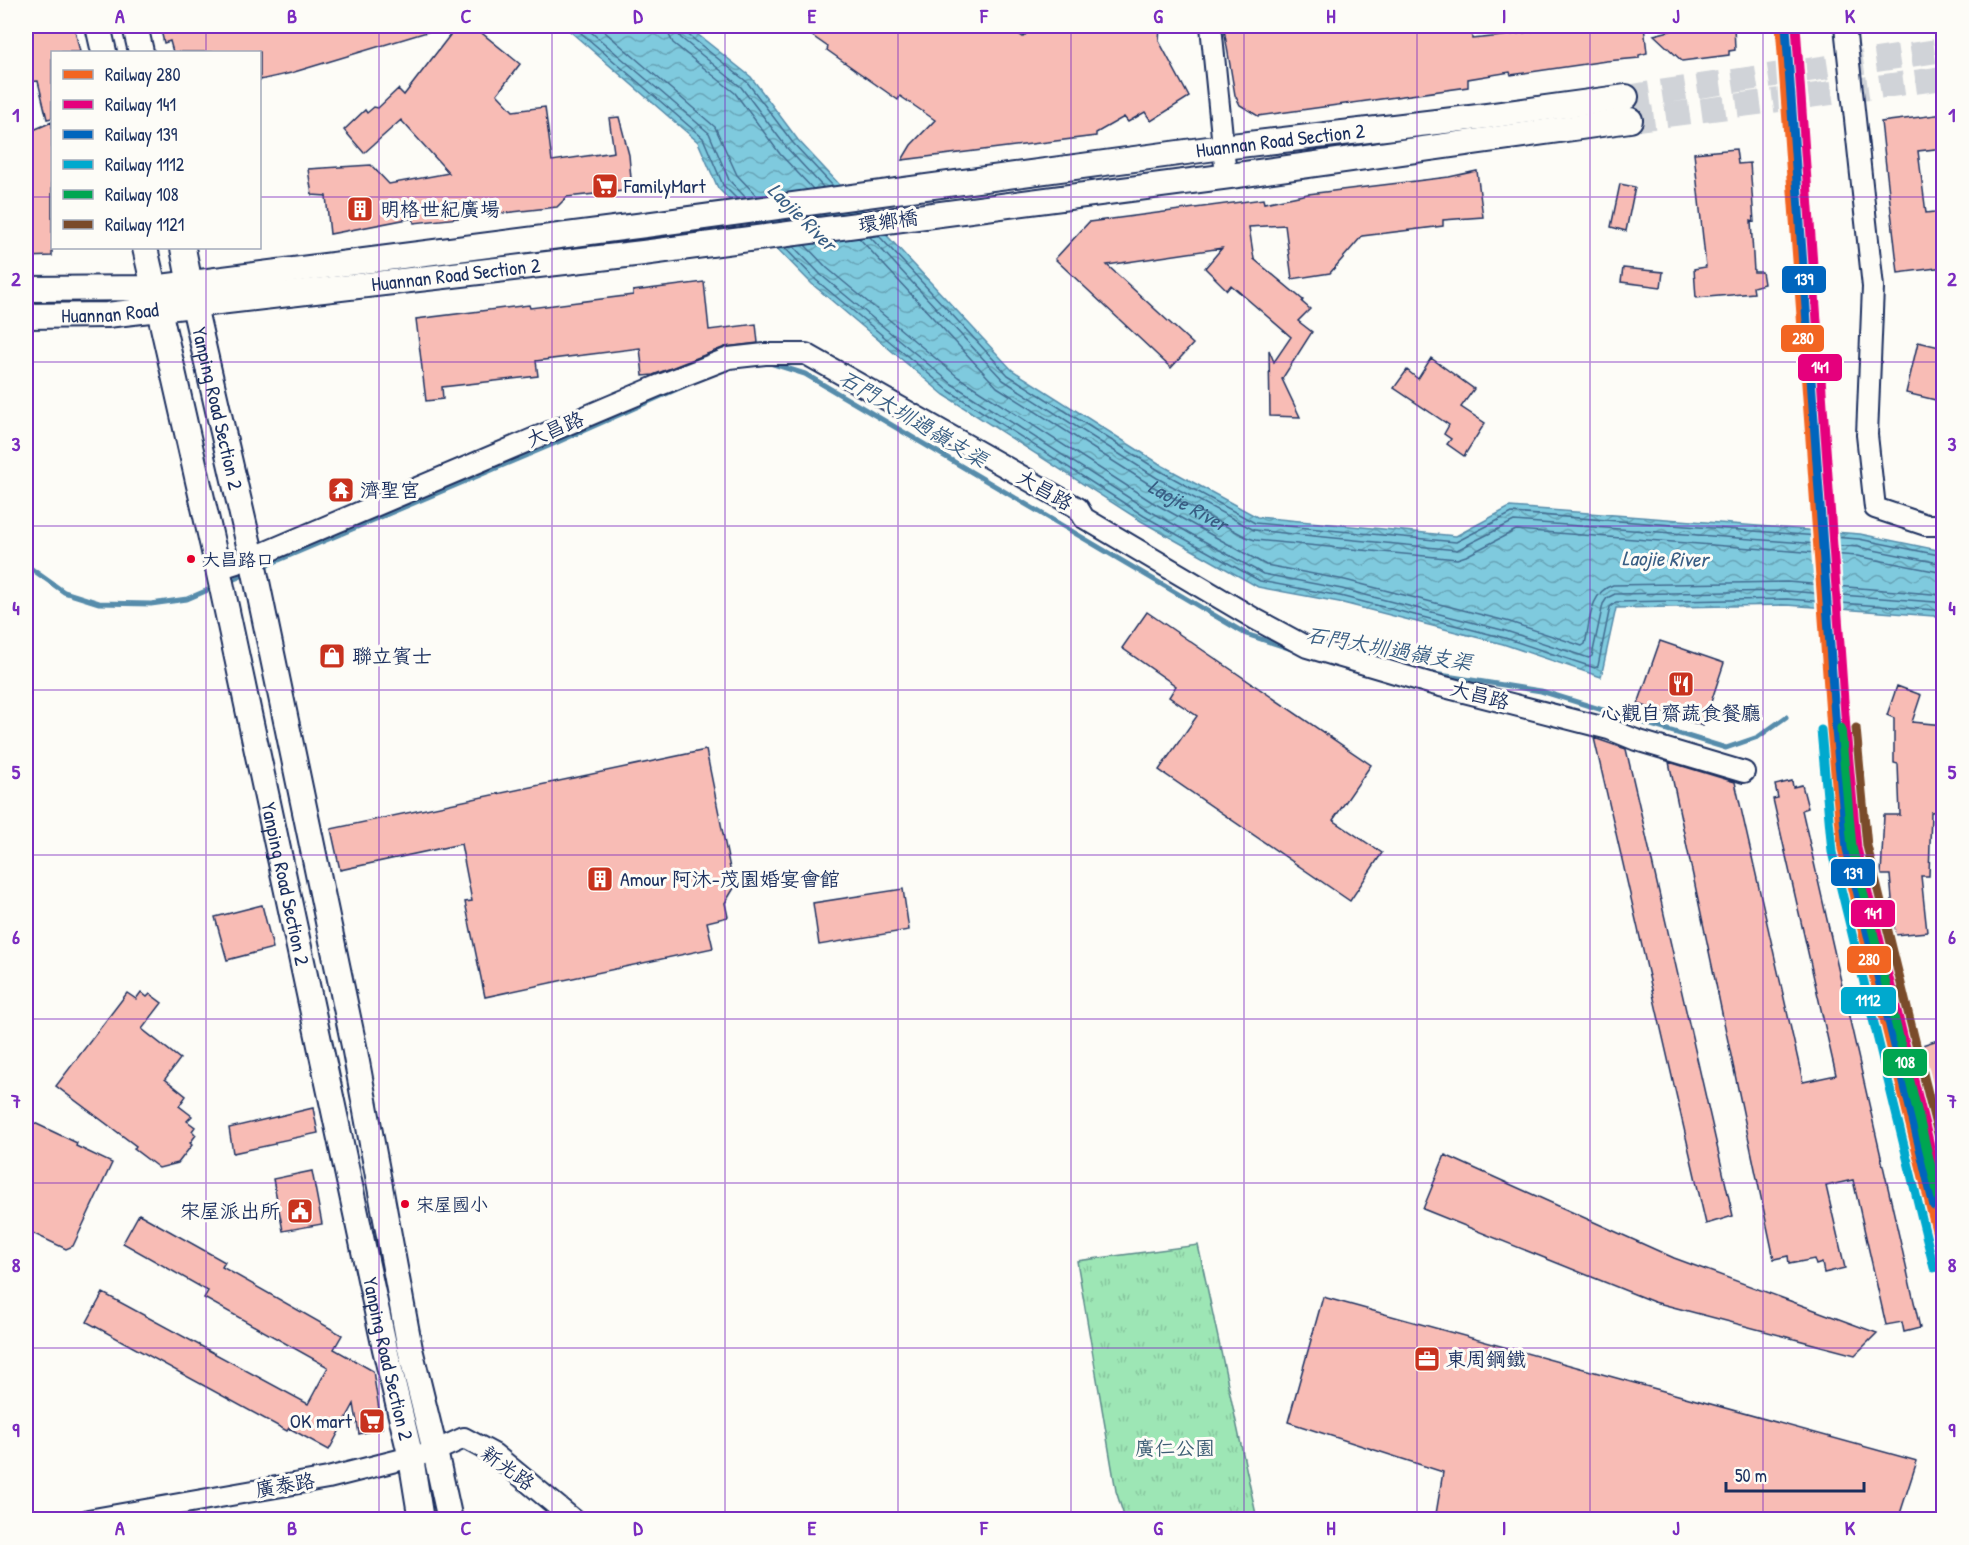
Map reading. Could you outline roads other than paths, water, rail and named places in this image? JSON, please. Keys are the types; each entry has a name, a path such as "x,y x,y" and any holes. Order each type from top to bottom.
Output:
{"main road":[{"path":"98,26 104,51"},
{"path":"135,26 141,51"},
{"name":"Huannan Road Section 2","path":"952,213 1226,176 1489,127 1628,108"},
{"name":"Huannan Road Section 2","path":"936,185 1223,147 1489,127"},
{"name":"環鄉橋","path":"703,216 936,185"},
{"name":"環鄉橋","path":"716,244 952,213"},
{"name":"Huannan Road Section 2","path":"190,282 703,216"},
{"name":"Huannan Road Section 2","path":"194,306 716,244"},
{"name":"Yanping Road Section 2","path":"145,249 218,569 382,1337 411,1458 421,1520"},
{"name":"Yanping Road Section 2","path":"183,249 194,306 252,558 354,1046 410,1349 450,1520"},
{"name":"Huannan Road","path":"26,316 107,315 156,299 190,282"},
{"name":"Huannan Road","path":"26,289 156,299 194,306"}],"street":[{"path":"1211,26 1226,176"},
{"path":"1845,26 1873,288 1867,435 1875,508 1926,525 1944,525"},
{"name":"大昌路","path":"218,569 252,558 729,358 765,354 806,354 1078,508 1084,518 1256,619 1307,646 1435,683 1610,729 1636,741 1744,772"},
{"name":"新光路","path":"435,1451 464,1438 494,1454 574,1520"},
{"name":"廣泰路","path":"88,1520 328,1478 435,1451"}],"water":[{"name":"Laojie River","path":"564,26 687,26 751,77 798,140 1012,370 1163,466 1257,517 1456,536 1510,507 1860,534 1943,551 1943,620 1934,616 1787,605 1616,608 1601,677 1503,644 1339,602 1258,587 1141,521 944,395 812,284 718,188 698,142"}],"waterway":[{"name":"石門大圳過嶺支渠","path":"767,362 805,374 1246,634 1294,650"},
{"name":"石門大圳過嶺支渠","path":"260,568 684,386"},
{"name":"石門大圳過嶺支渠","path":"26,565 64,592 99,603 151,604 187,599 215,587"},
{"name":"石門大圳過嶺支渠","path":"227,582 249,573"},
{"name":"石門大圳過嶺支渠","path":"1428,673 1541,691 1726,748 1758,737 1786,717"}],"tunnel":[{"path":"1626,97 1944,50"},
{"path":"1630,120 1944,78"}],"rail line":[{"name":"280","path":"1780,26 1831,729 1842,849 1944,1263"},
{"name":"141","path":"1796,26 1846,729 1857,848 1944,1202"},
{"name":"139","path":"1786,27 1836,730 1847,849 1934,1206"},
{"name":"108","path":"1841,728 1852,847 1944,1219"},
{"name":"1121","path":"1856,728 1867,846 1944,1158"},
{"name":"1112","path":"1821,730 1832,852 1934,1268"}],"place":[{"name":"FamilyMart","path":"605,186"},
{"name":"明格世紀廣場","path":"360,209"},
{"name":"濟聖宮","path":"341,490"},
{"name":"大昌路口","path":"191,559"},
{"name":"聯立賓士","path":"332,656"},
{"name":"心觀自齋蔬食餐廳","path":"1681,684"},
{"name":"Amour 阿沐-茂園婚宴會館","path":"600,879"},
{"name":"宋屋國小","path":"405,1204"},
{"name":"宋屋派出所","path":"300,1211"},
{"name":"東周鋼鐵","path":"1427,1359"},
{"name":"OK mart","path":"372,1421"}],"park label":[{"name":"廣仁公園","path":"1175,1448"}]}
